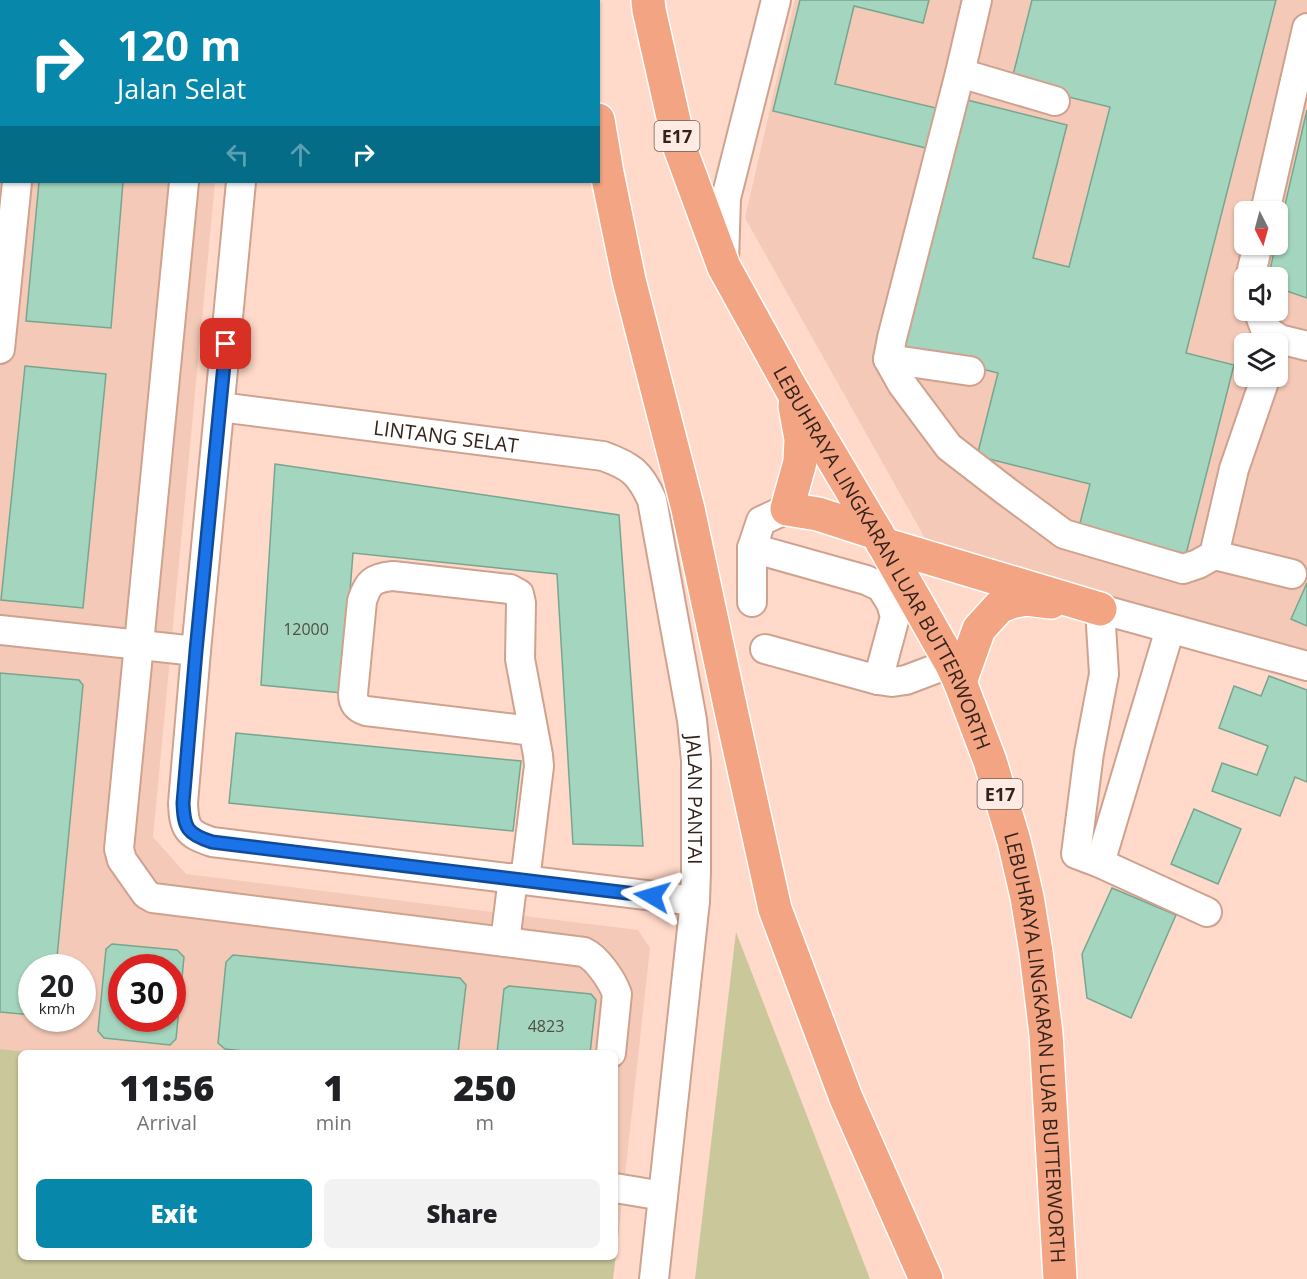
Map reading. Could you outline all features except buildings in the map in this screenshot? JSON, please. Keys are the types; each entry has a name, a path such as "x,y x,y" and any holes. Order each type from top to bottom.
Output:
{"highway":[{"name":"LEBUHRAYA LINGKARAN LUAR BUTTERWORTH","path":"648,0 648,10 680,148 724,267 792,390 956,672 990,761 1014,841 1036,952 1046,1034 1060,1279"},
{"path":"600,138 603,164 629,280 688,509 775,909 846,1098 926,1279"},
{"path":"792,390 801,440 800,462 787,509 818,514 880,538 1100,609"},
{"path":"956,672 979,629 999,607 1026,599 1100,609"}],"street":[{"path":"724,267 726,198 776,0"},
{"path":"977,0 888,360 902,384 949,447 1064,534 1183,569 1214,555 1292,574"},
{"path":"1268,201 1307,28"},
{"path":"960,73 1055,101"},
{"path":"0,349 17,183"},
{"path":"184,183 120,849 122,860 146,894 153,898 584,952 591,956 614,985 617,994 611,1050"},
{"path":"241,183 183,803 183,818 189,831 212,842 695,901"},
{"path":"1288,343 1307,346"},
{"path":"888,360 970,370"},
{"path":"1214,555 1234,469 1262,387"},
{"name":"LINTANG SELAT","path":"220,407 603,456 621,463 636,473 645,484 652,500"},
{"name":"JALAN PANTAI","path":"652,500 692,720 696,761 695,901 654,1279"},
{"path":"752,602 752,548 761,521 787,509"},
{"path":"752,548 881,586 891,603 895,617 878,680"},
{"path":"505,942 539,766 533,731 520,659 521,603 519,594 510,589 393,576 372,581 365,590 362,601 353,694 356,706 366,711 533,731"},
{"path":"1207,912 1076,854 1089,753 1104,674 1100,609 1307,666"},
{"path":"1100,863 1170,629"},
{"path":"0,630 196,651"},
{"path":"765,649 892,682 956,672"},
{"path":"618,1188 663,1196"}],"shaded area":[{"path":"795,0 1307,0 1307,670 926,540 745,218"},
{"path":"0,183 215,183 153,837 186,874 638,930 650,948 619,1229 618,1050 18,1051 0,1049"},
{"path":"736,932 870,1279 695,1279"},
{"path":"0,1049 18,1051 18,1260 615,1260 613,1279 0,1279"}],"route":[{"path":"226,344 183,803 183,818 189,831 212,842 652,896"}]}
